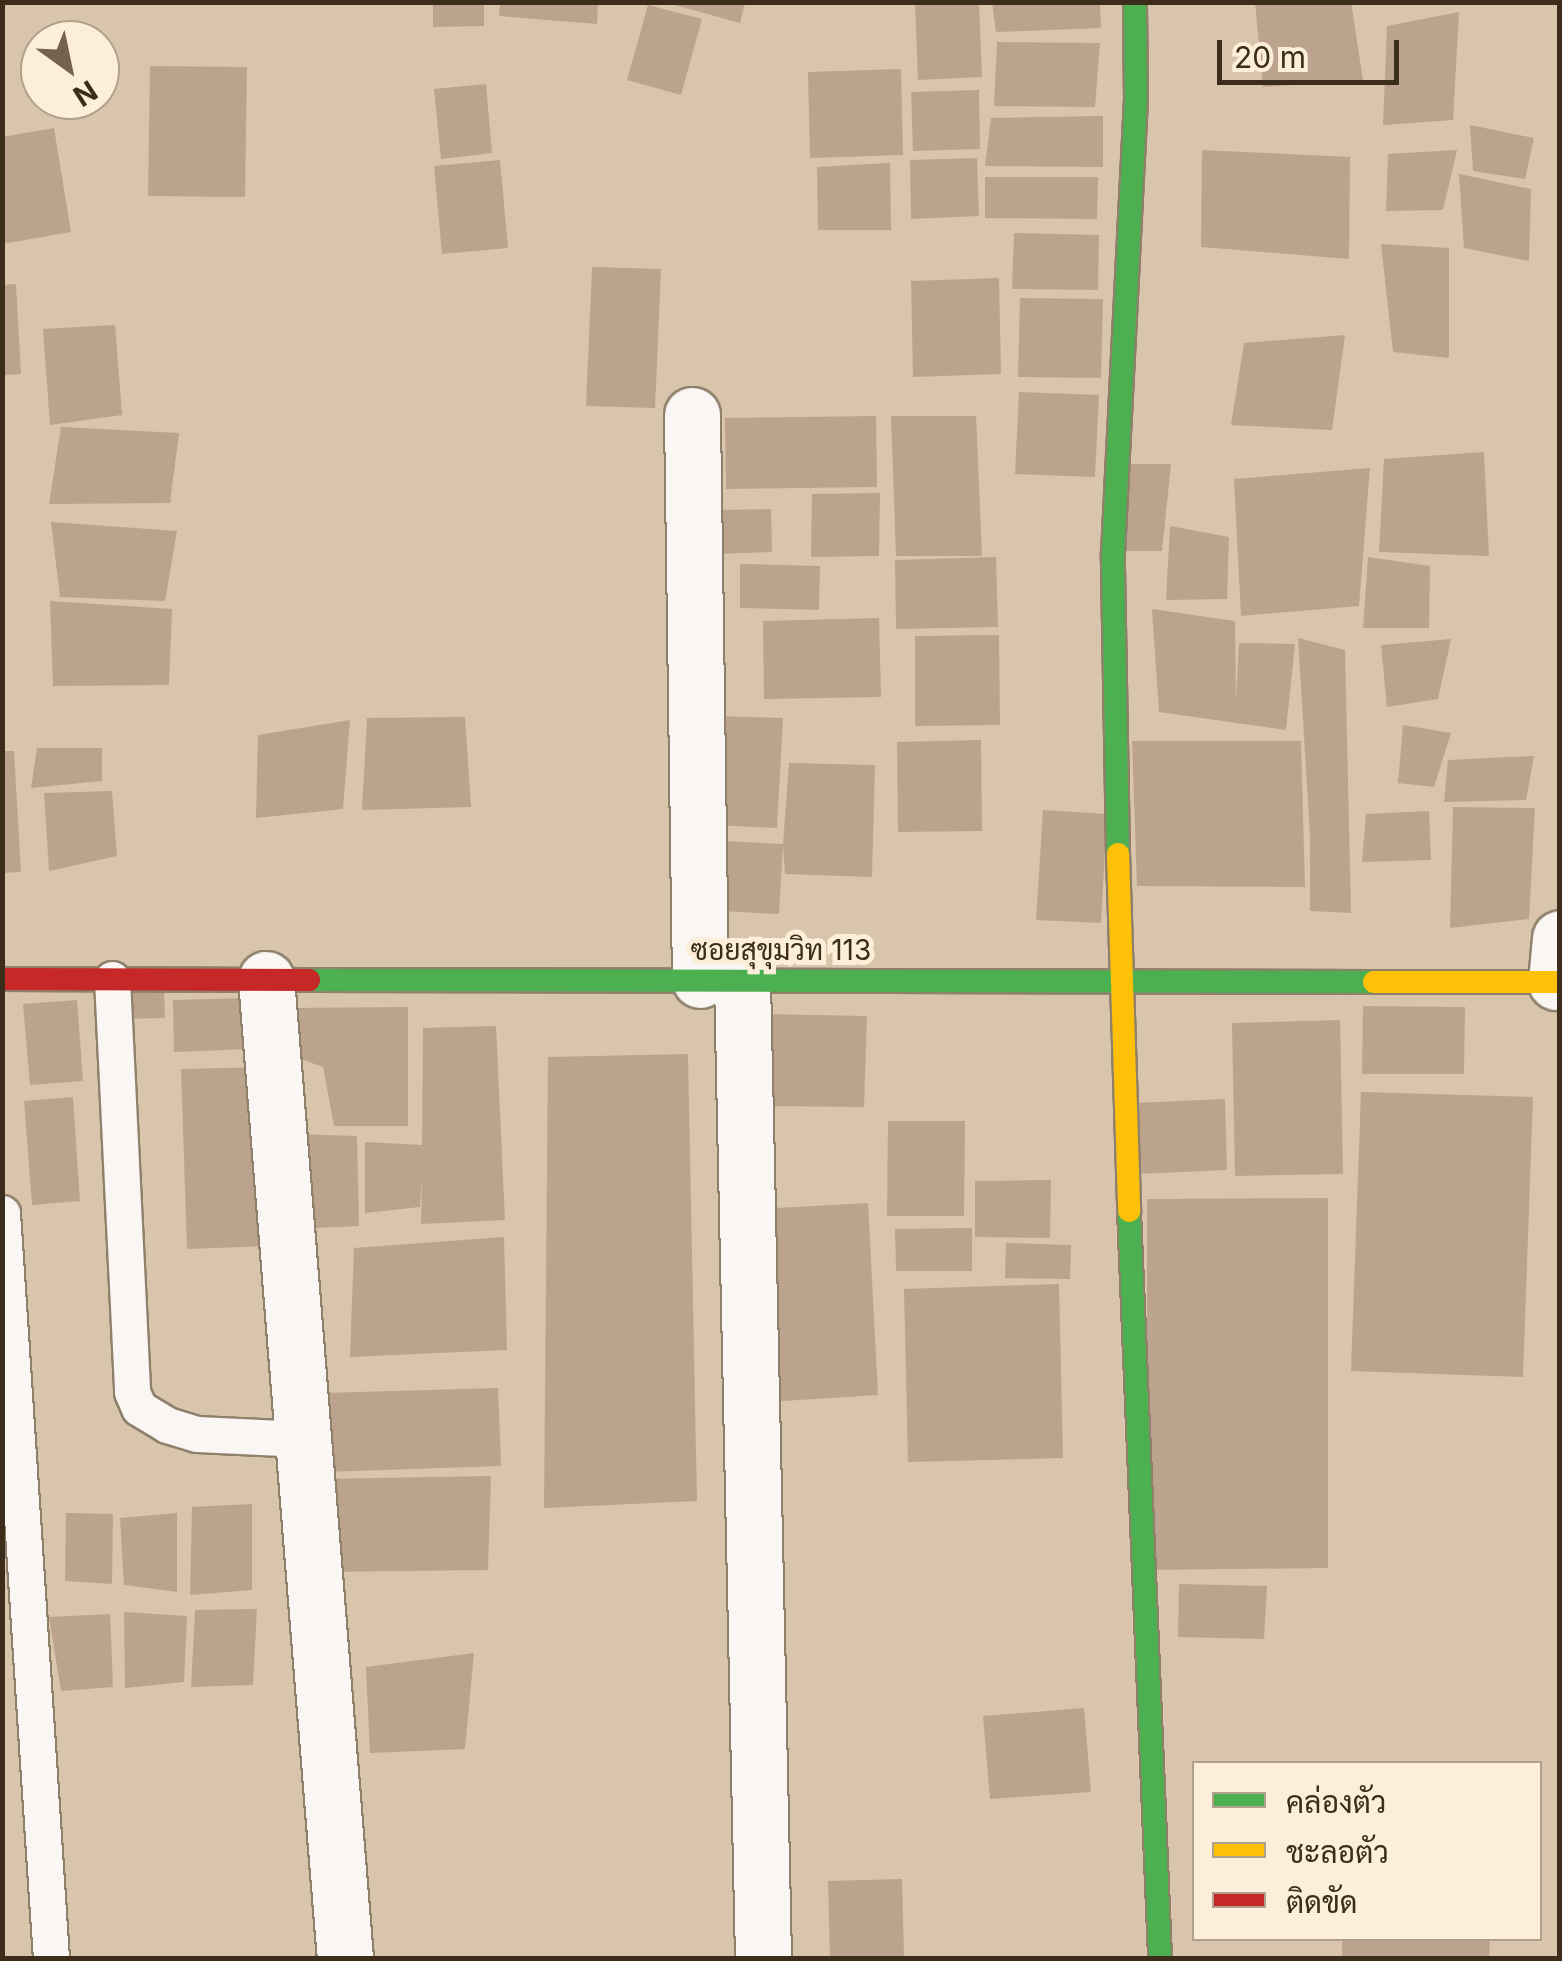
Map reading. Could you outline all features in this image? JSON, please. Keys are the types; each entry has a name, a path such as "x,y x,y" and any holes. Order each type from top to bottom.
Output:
{"street":[{"path":"1135,2 1136,101 1113,554 1120,981 1160,1958"},
{"path":"692,416 721,980 763,1958"},
{"name":"ซอยสุขุมวิท 113","path":"2,979 1120,981 1558,967"},
{"path":"266,979 345,1958"}],"lane":[{"path":"112,979 132,1392 139,1408 168,1425 197,1434 303,1439"},
{"path":"2,1212 51,1958"}],"building":[{"path":"433,2 484,2 484,26 433,27"},
{"path":"500,2 598,2 597,24 499,16"},
{"path":"664,2 745,2 740,23"},
{"path":"915,2 979,2 982,77 918,80"},
{"path":"992,2 1100,2 1101,28 996,32"},
{"path":"1255,2 1351,2 1363,80 1263,87"},
{"path":"648,5 702,19 681,95 627,80"},
{"path":"1459,12 1453,120 1383,125 1387,26"},
{"path":"997,42 1100,43 1095,107 994,106"},
{"path":"150,66 247,67 245,197 148,196"},
{"path":"901,69 903,155 810,158 808,72"},
{"path":"486,84 492,153 441,159 434,89"},
{"path":"979,90 980,149 913,151 911,92"},
{"path":"1103,116 1103,167 985,166 991,118"},
{"path":"1470,125 1534,138 1525,179 1473,171"},
{"path":"54,128 71,232 2,244 2,137"},
{"path":"1202,150 1350,157 1349,259 1201,247"},
{"path":"1457,150 1443,210 1386,211 1388,154"},
{"path":"977,158 979,216 911,219 910,160"},
{"path":"500,160 508,248 442,254 434,166"},
{"path":"890,163 891,230 818,230 817,167"},
{"path":"1459,174 1531,189 1529,261 1464,248"},
{"path":"985,177 1098,177 1097,219 985,218"},
{"path":"1014,233 1099,235 1098,290 1012,289"},
{"path":"1381,244 1449,248 1449,358 1393,352"},
{"path":"592,267 661,269 655,408 586,406"},
{"path":"999,278 1001,374 913,377 911,281"},
{"path":"16,284 21,374 2,375 2,285"},
{"path":"1020,298 1103,299 1101,378 1018,377"},
{"path":"115,325 122,415 50,425 43,329"},
{"path":"1345,335 1332,430 1231,425 1244,343"},
{"path":"1019,392 1099,395 1095,477 1015,474"},
{"path":"876,416 877,487 726,489 725,418"},
{"path":"891,416 976,416 982,556 896,556"},
{"path":"61,427 179,433 170,503 49,504"},
{"path":"1484,452 1489,556 1379,552 1384,459"},
{"path":"1121,464 1171,464 1162,551 1117,551"},
{"path":"1370,468 1359,606 1241,616 1234,479"},
{"path":"880,493 879,556 811,557 812,494"},
{"path":"771,509 772,552 718,554 717,510"},
{"path":"51,522 177,531 165,601 60,597"},
{"path":"1170,526 1229,537 1227,599 1166,600"},
{"path":"996,557 998,627 896,629 895,560"},
{"path":"1368,557 1430,566 1429,628 1363,628"},
{"path":"740,564 820,566 819,610 740,608"},
{"path":"50,601 172,609 169,685 53,686"},
{"path":"1152,609 1235,621 1236,700 1239,643 1295,644 1286,730 1159,712"},
{"path":"879,618 881,697 764,699 763,621"},
{"path":"999,635 1000,725 915,726 915,636"},
{"path":"1298,638 1345,650 1351,913 1310,911 1310,835"},
{"path":"1451,639 1438,699 1387,707 1381,645"},
{"path":"718,716 783,718 777,828 712,825"},
{"path":"465,717 471,807 362,810 367,718"},
{"path":"350,720 343,809 256,818 258,735"},
{"path":"1403,725 1451,733 1434,787 1398,783"},
{"path":"981,740 982,831 898,832 897,742"},
{"path":"1132,741 1301,741 1305,887 1137,886"},
{"path":"37,748 102,748 102,781 31,788"},
{"path":"2,751 14,751 21,872 2,873"},
{"path":"1534,756 1526,800 1444,802 1448,760"},
{"path":"789,763 875,765 872,877 785,874 783,845 779,914 719,911 722,841 783,844"},
{"path":"112,791 117,856 49,871 44,793"},
{"path":"1453,807 1535,808 1529,919 1450,928"},
{"path":"1043,810 1107,814 1101,923 1036,920"},
{"path":"1429,811 1431,860 1362,862 1366,814"},
{"path":"164,992 165,1018 122,1019 121,993"},
{"path":"250,998 251,1049 174,1052 173,1000"},
{"path":"77,1000 83,1081 30,1085 23,1004"},
{"path":"1363,1006 1465,1007 1464,1074 1362,1074"},
{"path":"408,1007 408,1126 334,1126 323,1067 292,1056 286,1008"},
{"path":"760,1014 867,1016 864,1107 757,1106"},
{"path":"1340,1020 1343,1174 1235,1176 1232,1023"},
{"path":"496,1026 505,1220 421,1224 422,1178 420,1207 365,1213 365,1142 422,1145 423,1028"},
{"path":"688,1054 697,1501 544,1508 548,1057"},
{"path":"261,1067 266,1246 187,1249 181,1069"},
{"path":"1361,1092 1533,1097 1523,1377 1351,1371"},
{"path":"73,1097 80,1201 32,1205 24,1101"},
{"path":"1225,1099 1227,1170 1137,1174 1134,1103"},
{"path":"888,1121 965,1121 964,1216 887,1216"},
{"path":"290,1134 357,1136 359,1226 294,1229"},
{"path":"1051,1180 1050,1238 975,1237 975,1181"},
{"path":"1328,1198 1328,1568 1147,1570 1147,1199"},
{"path":"868,1203 878,1395 767,1402 757,1209"},
{"path":"972,1228 972,1271 896,1271 895,1229"},
{"path":"504,1237 507,1350 350,1357 354,1248"},
{"path":"1006,1243 1071,1245 1070,1279 1005,1278"},
{"path":"1059,1284 1063,1458 908,1462 904,1289"},
{"path":"498,1388 501,1466 324,1472 323,1393"},
{"path":"491,1476 488,1570 321,1572 319,1479"},
{"path":"252,1504 252,1590 190,1595 192,1507"},
{"path":"66,1513 113,1514 112,1584 65,1581"},
{"path":"177,1513 177,1592 124,1585 120,1518"},
{"path":"1179,1584 1267,1586 1264,1639 1178,1637"},
{"path":"257,1609 253,1685 191,1687 195,1610"},
{"path":"124,1612 187,1616 184,1682 125,1688"},
{"path":"110,1614 113,1687 61,1691 49,1617"},
{"path":"474,1653 465,1749 370,1753 366,1667"},
{"path":"1084,1708 1091,1792 990,1799 983,1716"},
{"path":"902,1879 904,1958 830,1958 828,1881"},
{"path":"1342,1941 1490,1941 1489,1958 1342,1958"}],"traffic: fast":[{"path":"1118,854 1113,553 1136,101 1135,2"},
{"path":"309,980 1374,982"},
{"path":"1129,1211 1160,1958"}],"traffic: slow":[{"path":"1118,854 1129,1211"},
{"path":"1374,982 1560,982"}],"traffic: jam":[{"path":"2,979 309,980"}]}
